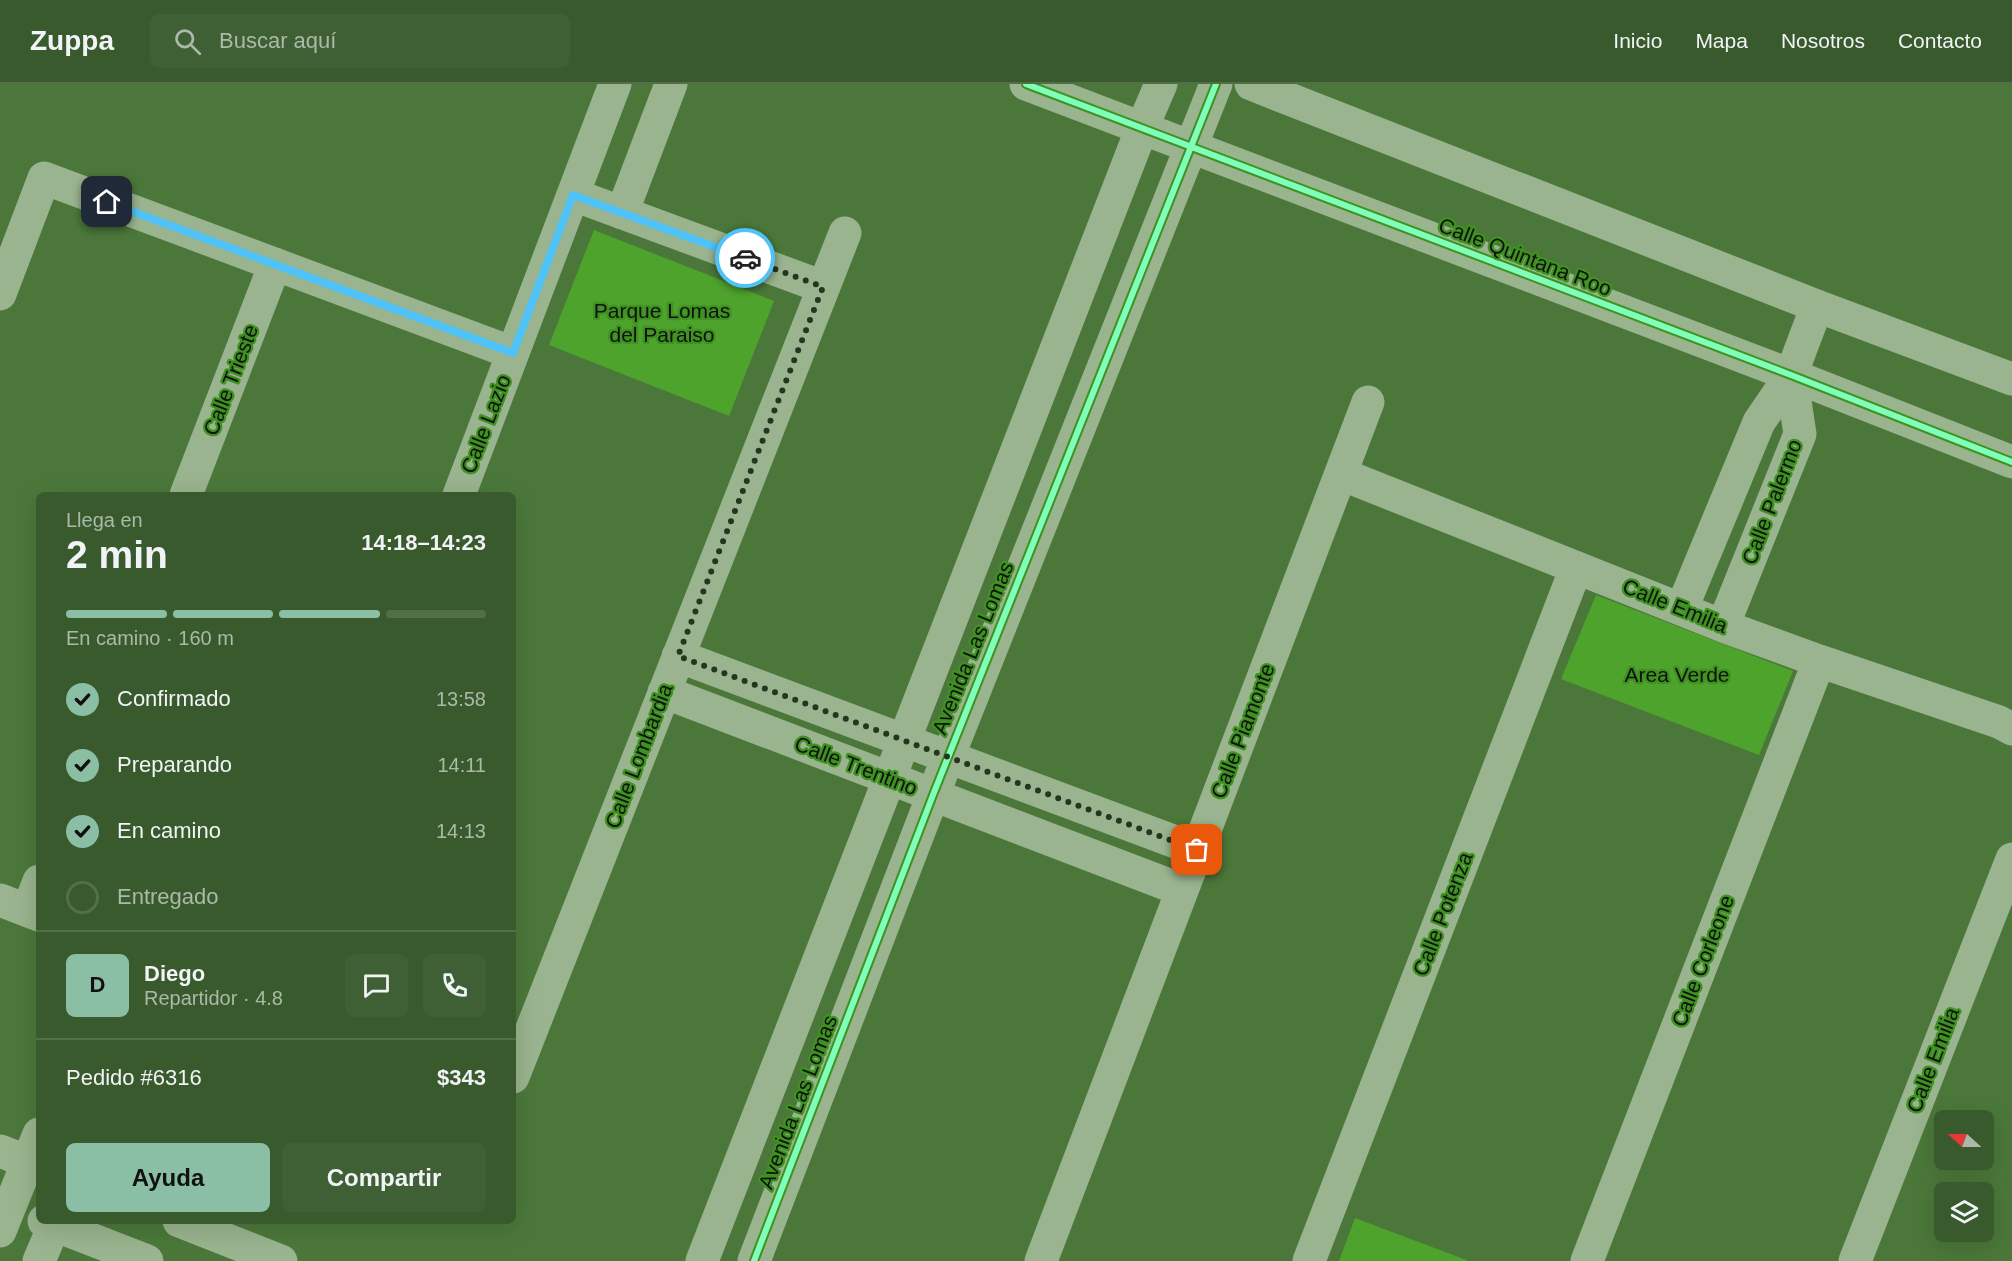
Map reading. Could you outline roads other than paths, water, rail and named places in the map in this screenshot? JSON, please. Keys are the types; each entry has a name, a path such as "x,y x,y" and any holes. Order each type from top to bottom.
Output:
{"street":[{"name":"Calle Lazio","path":"460,492 615,84"},
{"path":"622,213 671,84"},
{"name":"Calle Quintana Roo","path":"1026,84 1791,375 2012,462"},
{"name":"Avenida Las Lomas","path":"702,1261 1161,84"},
{"name":"Avenida Las Lomas","path":"754,1261 933,795 1216,84"},
{"path":"1251,84 1817,306 2012,379"},
{"path":"0,294 44,178 513,353"},
{"path":"573,195 823,287"},
{"name":"Calle Lombardia","path":"516,1069 845,233"},
{"name":"Calle Trieste","path":"187,492 275,264"},
{"name":"Calle Palermo","path":"1682,608 1759,422 1791,375 1817,306"},
{"name":"Calle Palermo","path":"1723,626 1800,434 1791,375"},
{"name":"Calle Piamonte","path":"1041,1261 1368,402"},
{"name":"Calle Emilia","path":"1341,474 1723,626 1999,722 2012,729"},
{"name":"Calle Potenza","path":"1309,1261 1576,568"},
{"name":"Calle Trentino","path":"678,656 1197,850"},
{"name":"Calle Corleone","path":"1587,1261 1819,661"},
{"name":"Calle Trentino","path":"664,692 1182,890"},
{"name":"Calle Emilia","path":"1855,1261 2012,859"},
{"path":"26,1153 29,1218 39,1261"},
{"path":"45,1224 147,1261"},
{"path":"187,1224 281,1261"}],"park label":[{"name":"Parque Lomas del Paraiso","path":"662,323"},
{"name":"Area Verde","path":"1677,675"}]}
